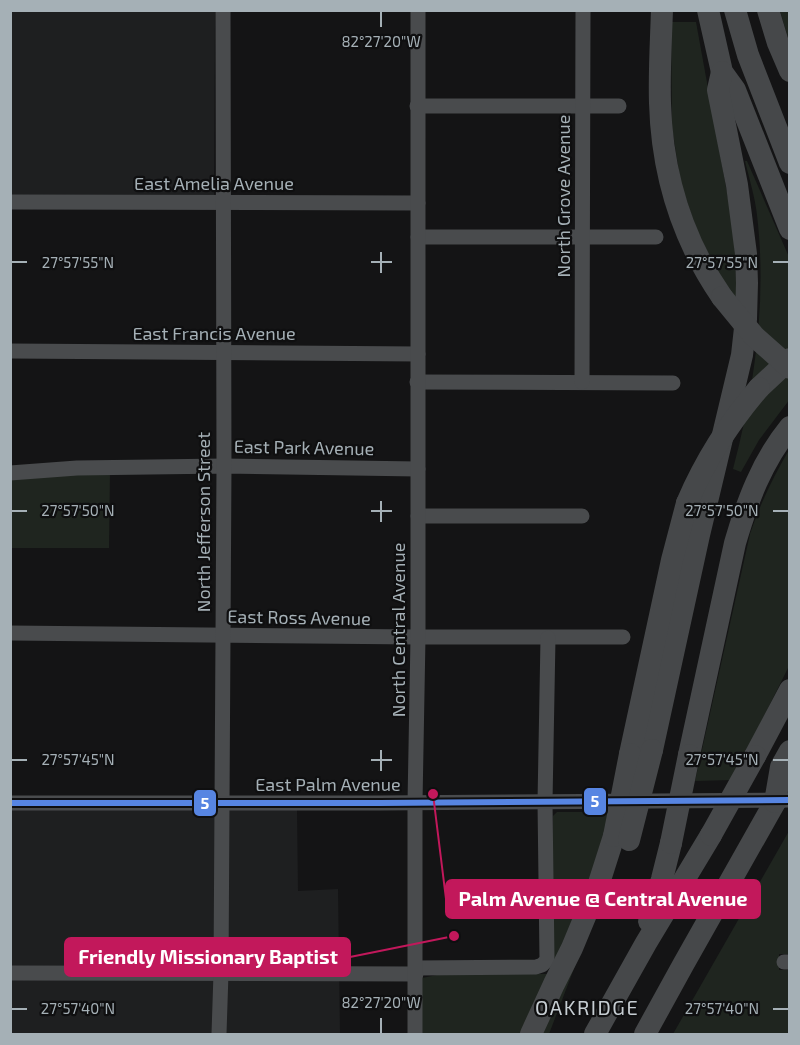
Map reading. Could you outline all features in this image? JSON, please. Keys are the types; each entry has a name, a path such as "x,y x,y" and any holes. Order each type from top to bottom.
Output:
{"highway":[{"path":"736,11 748,55 789,163"},
{"path":"769,12 789,71"},
{"path":"709,13 722,72 735,90 789,229"},
{"path":"662,15 660,105 662,137 670,181 680,216 691,243 722,297 754,336 789,368"},
{"path":"533,1031 555,997 607,897 621,838 652,750 742,356 747,283 746,254 737,185 718,90 722,72"},
{"path":"621,838 630,754 672,560 687,504 712,452 742,406 789,359"},
{"path":"626,978 651,914 671,843 728,574 742,519 760,474 789,427"},
{"path":"595,1035 711,835 789,690"},
{"path":"645,1035 682,965 741,864 785,798 781,767 789,750"}],"street":[{"name":"North Jefferson Street","path":"219,1035 224,466 223,10"},
{"name":"North Central Avenue","path":"415,1035 418,637 418,10"},
{"name":"North Grove Avenue","path":"582,382 583,10"},
{"path":"417,106 619,106"},
{"name":"East Amelia Avenue","path":"10,202 418,203"},
{"path":"418,237 656,237"},
{"name":"East Francis Avenue","path":"10,351 418,354"},
{"path":"417,382 674,383"},
{"name":"East Park Avenue","path":"10,473 77,468 224,466 418,469"},
{"path":"418,516 582,516"},
{"name":"East Ross Avenue","path":"10,633 623,637"},
{"path":"10,973 416,971 542,965 547,960 545,802 548,638"},
{"name":"East Palm Avenue","path":"10,803 415,803 785,798"}],"shaded area":[{"path":"10,11 215,11 214,195 11,198"},
{"path":"780,11 789,11 789,41"},
{"path":"671,22 696,22 734,231 737,303 729,293 698,233 681,185 672,127"},
{"path":"745,161 747,161 789,257 790,399 759,440 741,472 733,469 753,375 761,279 757,215"},
{"path":"789,450 789,666 732,780 695,781 750,534 767,491"},
{"path":"110,471 109,548 11,548 11,479"},
{"path":"10,807 297,809 298,891 338,889 340,1034 11,1034"},
{"path":"557,812 617,812 580,953 549,1034 421,1034 422,978 442,974 549,974 553,816"},
{"path":"789,831 789,954 779,954 779,970 789,970 789,1034 673,1034"}],"transit line":[{"name":"5","path":"10,803 790,800"}],"place":[{"name":"Palm Avenue @ Central Avenue","path":"433,794"},
{"name":"Friendly Missionary Baptist","path":"454,936"}],"district":[{"name":"OAKRIDGE","path":"587,1007"}]}
